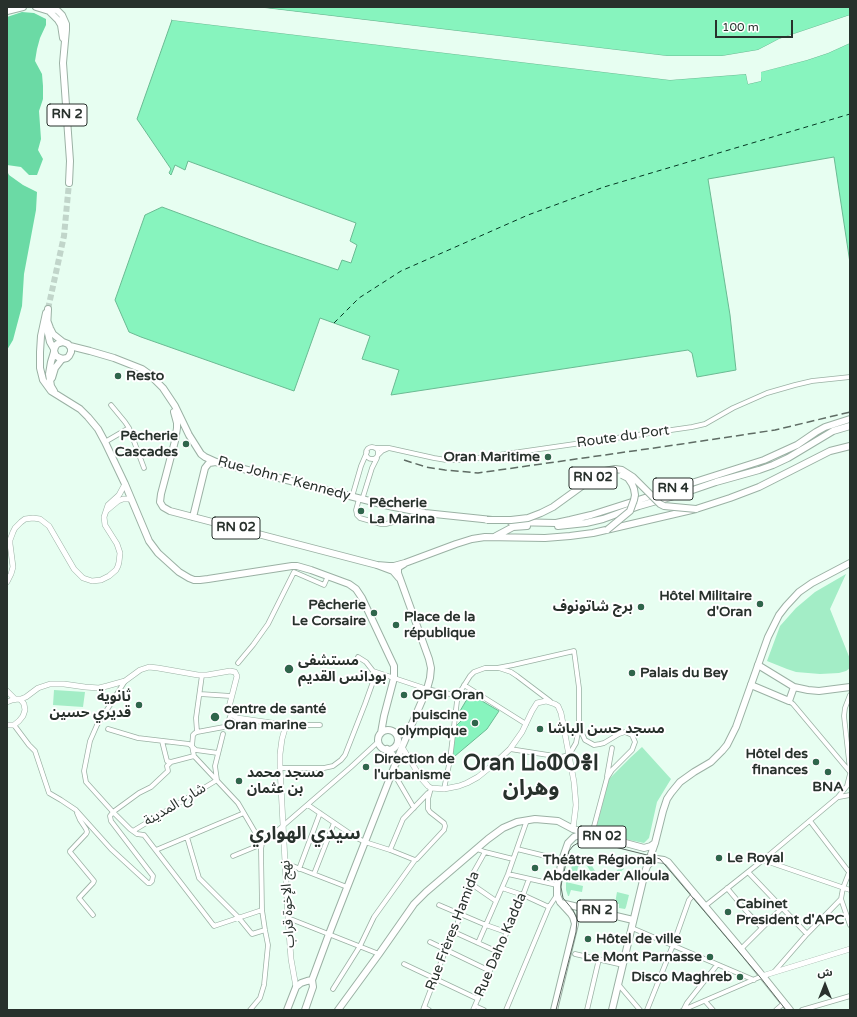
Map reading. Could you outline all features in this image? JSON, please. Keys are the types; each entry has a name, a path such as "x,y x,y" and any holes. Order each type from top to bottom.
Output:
{"main road":[{"path":"7,11 23,7"},
{"name":"RN 2","path":"36,7 49,11 58,20 61,25 64,48"},
{"name":"RN 2","path":"51,7 62,15 66,24 63,63 70,160 69,183"},
{"path":"62,359 56,356 47,333 48,309 45,315 39,360 46,385 51,391 76,406 95,424 125,484 149,541 155,550 179,572 188,578 200,580 292,566 302,567 328,576 356,589 362,598 394,666 394,678 378,741 381,747 390,749 402,747"},
{"path":"47,320 51,331 70,346 71,350 67,358 62,359 55,368 53,375 53,382 59,396"},
{"path":"59,396 51,386 49,380 50,366 57,344 63,342"},
{"name":"Rue John F Kennedy","path":"70,346 114,358 142,369 156,380 175,406 189,435 201,454 205,457 216,462 358,499 425,513"},
{"name":"Rue John F Kennedy","path":"70,354 83,352 96,353"},
{"name":"RN 02","path":"172,402 177,423 175,441 161,494 160,502 163,507 170,511 377,565 388,566 405,563 466,541 485,537 545,538 593,533 696,509 751,490 814,458 830,451 850,446"},
{"name":"RN 4","path":"487,520 525,523 556,523 583,518 764,460 797,445 825,427 850,419"},
{"name":"RN 4","path":"495,537 513,527 518,526 567,525 603,519 639,506 773,465 788,458 833,431 850,426"},
{"path":"175,441 181,434 189,435"},
{"path":"193,517 205,468 209,463 216,462"},
{"name":"RN 02","path":"425,513 487,520 528,518 553,507 601,473 615,469 622,470 632,477 660,504 664,506 696,509"},
{"path":"601,473 613,473 628,478 632,484 635,495 630,511 607,530"},
{"path":"305,1010 313,987 312,980 329,934 402,747 427,689 430,678 431,668 400,579 398,569 405,563"},
{"path":"655,843 665,805 671,793 686,777 711,762 727,745 736,727 768,637 779,615 791,599 799,592 812,583 850,563"},
{"path":"377,565 393,571 400,579"},
{"path":"758,665 794,687 819,691 850,688"},
{"path":"751,685 789,701 794,687"},
{"path":"384,716 390,730 397,735 398,741 402,747"},
{"path":"381,733 390,730"},
{"path":"390,749 397,744 398,741"},
{"path":"390,749 396,764"},
{"path":"338,1010 414,904 488,839 503,828 527,820 558,820 573,829 592,834"},
{"path":"568,843 573,829"},
{"name":"RN 02","path":"560,902 557,895 557,885 562,860 568,843 572,838 582,834 592,834 638,847 648,847 655,843"},
{"name":"RN 2","path":"560,902 633,920 655,843"},
{"path":"648,865 654,860 660,859 668,862 790,1010"},
{"name":"RN 2","path":"554,1010 575,924 571,914 560,902"},
{"path":"612,1010 633,920"},
{"path":"288,1010 296,986 312,980"}],"street":[{"name":"Route du Port","path":"374,448 389,448 446,460 464,460 692,427 705,424 733,408 767,393 812,381 850,377"},
{"path":"111,405 129,428 144,468"},
{"path":"105,442 129,428"},
{"path":"358,499 378,456 382,451 389,448"},
{"path":"378,456 377,449 368,449 361,466 356,510 357,515 360,518 386,524 425,513"},
{"path":"367,452 366,455 368,458 374,459 378,456"},
{"path":"7,582 13,567 10,540 13,532 25,519 33,518 40,519 49,526 74,569 83,578 92,581 101,580 109,576 118,566 120,553 117,544 105,525 104,517 108,505 119,495 125,484"},
{"path":"105,512 118,501 123,499 131,499"},
{"path":"238,663 268,624 294,572 324,585 328,576"},
{"path":"444,789 450,760 458,696 470,676 474,672 485,668 497,668 574,651 579,688 580,727 576,743 569,755 561,757 510,749"},
{"path":"358,657 366,662 374,671 427,689 458,696"},
{"path":"7,702 26,697 44,685 56,684 99,688 125,681 140,670 149,667 194,675 232,671 236,673 229,710 233,717 286,725 320,725"},
{"path":"497,668 511,672 518,676 550,702 558,706 561,713 569,755 576,805 573,829"},
{"path":"280,768 324,768 333,766 341,760 368,698 374,679 374,671"},
{"path":"197,732 196,718 202,675"},
{"path":"125,681 96,726 90,741 84,771 86,782 113,812 133,831 137,834 144,835 214,926 262,910"},
{"path":"464,685 526,724"},
{"path":"7,726 14,725 19,721 23,716 29,699 38,688"},
{"path":"7,691 15,699 21,700 25,707"},
{"path":"200,694 231,696"},
{"path":"705,906 810,821 838,797 847,786 850,772 844,716 845,708 850,695"},
{"path":"402,747 421,778 431,788 444,789 463,784 478,777 510,749 522,732 537,703 546,701 550,702"},
{"path":"789,701 850,772"},
{"path":"231,714 227,725 224,727 197,732 193,735 192,746 194,756 238,803 262,844 262,910 268,946 264,985 260,998 250,1010"},
{"path":"14,725 35,751 49,793 76,810 111,849 148,883 152,881 153,876 111,821 110,816 113,812 139,793 151,787 168,771 167,766 171,762 194,756"},
{"name":"نهج الإخوة قراب","path":"286,725 281,746 280,768 291,959 296,986"},
{"path":"580,727 586,740 594,745 604,743 625,732 632,735 634,738 635,742 632,750 612,770 607,778"},
{"path":"108,729 138,738 189,744 196,750 218,753"},
{"path":"217,780 216,766 223,734"},
{"path":"162,741 167,761 171,762"},
{"path":"233,856 262,844 351,768 378,741"},
{"path":"592,834 607,778 612,748"},
{"path":"393,772 414,808"},
{"name":"شارع المدينة","path":"133,831 217,780"},
{"path":"390,850 404,819 427,796 431,788"},
{"path":"333,989 360,946 374,916 415,860 418,859 444,830 444,823 430,812 428,808 428,799 431,788"},
{"path":"838,797 850,795"},
{"path":"308,805 355,837 415,860"},
{"path":"76,810 87,832 70,849 70,852 94,881 79,898 93,914"},
{"path":"156,850 244,813"},
{"path":"299,868 320,813"},
{"path":"478,943 508,874 527,820"},
{"path":"774,972 807,934 841,899 850,871 810,821"},
{"path":"314,874 334,823"},
{"path":"187,837 199,878 239,918 252,934 265,930"},
{"path":"477,849 513,859"},
{"path":"517,849 562,860"},
{"name":"Rue Frères Hamida","path":"423,1009 461,914 472,875 485,852"},
{"path":"763,860 850,890"},
{"path":"285,863 347,887"},
{"path":"748,872 807,934"},
{"path":"508,874 557,885"},
{"name":"Rue Daho Kadda","path":"474,1008 529,879"},
{"path":"470,883 496,901"},
{"path":"502,888 549,907"},
{"path":"727,888 762,928"},
{"path":"647,1010 673,946 689,900 694,894"},
{"path":"506,1010 549,907 557,895"},
{"path":"841,899 850,925"},
{"path":"439,905 506,932"},
{"path":"741,949 782,908"},
{"path":"288,918 379,954"},
{"path":"632,928 754,980"},
{"path":"454,932 498,952"},
{"path":"430,942 490,971"},
{"path":"683,1010 762,976 850,948"},
{"path":"575,954 623,965"},
{"path":"587,1010 599,959"},
{"path":"404,964 478,999"},
{"path":"683,1010 717,965"},
{"path":"618,984 640,1010"},
{"path":"802,1010 850,996"},
{"path":"705,1001 713,1010"},
{"path":"776,1010 784,1003"},
{"path":"474,1008 484,1010"},
{"path":"423,1009 430,1010"}],"shaded area":[{"path":"258,7 850,7 850,15 779,39 758,50 722,56 667,56"},
{"path":"22,12 34,13 46,19 46,25 40,38 35,61 42,74 43,86 43,99 39,111 41,139 38,150 43,159 37,175 29,175 21,167 7,165 7,17"},
{"path":"172,20 670,80 746,74 748,84 761,81 760,72 807,60 828,53 850,43 850,263 834,157 708,179 730,315 736,370 697,377 692,353 688,350 391,395 399,370 362,359 370,336 320,318 294,391 141,337 129,332 115,300 145,215 162,207 259,243 338,270 342,260 351,263 357,245 350,241 356,223 188,161 185,170 175,165 171,175 169,173 171,169 137,119"},
{"path":"7,171 9,175 23,185 37,192 36,210 24,274 22,306 13,340 7,350"},
{"path":"846,574 830,609 850,659 850,668 839,673 820,674 796,672 767,661 780,626 796,608 815,592"},
{"path":"54,690 85,692 83,707 53,705"},
{"name":"puiscine olympique","path":"470,694 499,711 487,729 455,756 452,754 456,726 462,720 464,715 460,711"},
{"path":"642,747 671,779 657,802 649,838 644,843 595,833 609,779"},
{"path":"575,856 581,865 578,867 575,880 569,878"},
{"path":"589,861 596,871 596,874 611,876 611,874 622,866 624,869 615,876 615,879 612,879 612,881 593,878 585,863"},
{"path":"566,882 583,886 582,892 571,890 568,896"},
{"path":"617,892 629,895 625,909 619,908 619,904 615,903"}],"pier":[{"path":"256,7 667,56 722,56 758,50 779,39 850,15 850,17 779,41 758,52 722,58 667,58 258,9"},
{"path":"172,18 670,78 746,72 748,74 749,81 759,79 758,71 760,70 807,58 849,42 850,43 828,53 807,60 761,72 761,81 748,84 746,74 670,80 172,20"}],"ferry route":[{"path":"334,323 359,298 401,271 528,215 604,187 850,114"}],"tunnel":[{"path":"48,309 64,236 69,183"}],"tram line":[{"path":"556,1010 576,932 577,919 573,910 563,898 561,887 562,880 569,851 573,846 583,840 660,859 786,1010"}],"railway":[{"path":"404,460 426,467 478,473 775,430 850,412"}],"place":[{"name":"Resto","path":"118,376"},
{"name":"Pêcherie Cascades","path":"186,444"},
{"name":"Oran Maritime","path":"548,457"},
{"name":"Pêcherie La Marina","path":"361,511"},
{"name":"Hôtel Militaire d'Oran","path":"760,604"},
{"name":"برج شاتونوف","path":"641,607"},
{"name":"Pêcherie Le Corsaire","path":"374,613"},
{"name":"Place de la république","path":"396,625"},
{"name":"مستشفى بودانس القديم","path":"289,669"},
{"name":"Palais du Bey","path":"632,673"},
{"name":"OPGI Oran","path":"404,695"},
{"name":"ثانوية قديري حسين","path":"139,705"},
{"name":"centre de santé Oran marine","path":"215,717"},
{"name":"puiscine olympique","path":"475,723"},
{"name":"مسجد حسن الباشا","path":"540,729"},
{"name":"Hôtel des finances","path":"816,762"},
{"name":"Direction de l'urbanisme","path":"366,767"},
{"name":"BNA","path":"828,772"},
{"name":"مسجد محمد بن عثمان","path":"239,781"},
{"name":"Le Royal","path":"719,858"},
{"name":"Théâtre Régional Abdelkader Alloula","path":"535,868"},
{"name":"Cabinet President d'APC","path":"728,912"},
{"name":"Hôtel de ville","path":"588,939"},
{"name":"Le Mont Parnasse","path":"710,957"},
{"name":"Disco Maghreb","path":"740,977"}],"district":[{"name":"Oran ⵡⴰⵀⵔⴻⵏ وهران","path":"531,776"},
{"name":"سيدي الهواري","path":"305,834"}]}
